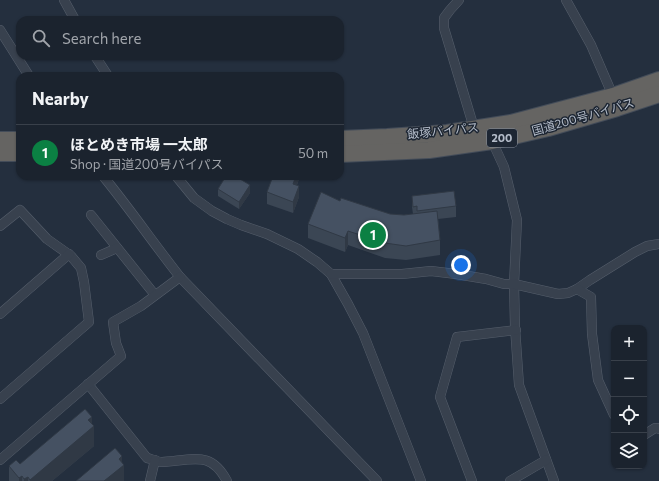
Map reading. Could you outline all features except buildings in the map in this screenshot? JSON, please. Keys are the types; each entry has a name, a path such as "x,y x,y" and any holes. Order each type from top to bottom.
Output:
{"highway":[{"name":"飯塚バイパス","path":"344,139 446,133 511,123 613,96 659,80"},
{"name":"国道200号バイパス","path":"344,154 429,150 492,141 548,128 659,94"},
{"path":"0,140 16,140"},
{"path":"0,153 16,153"}],"street":[{"path":"64,0 73,16"},
{"path":"459,0 444,18 444,28 474,128 492,141 504,167 517,220 514,284 519,385 554,481"},
{"path":"566,0 591,45 613,96"},
{"path":"0,30 16,55"},
{"path":"19,60 26,72"},
{"path":"98,60 105,72"},
{"path":"106,180 180,277 376,481"},
{"path":"179,180 194,198 212,211 241,226 267,234 298,249 331,274 363,333 421,481"},
{"path":"0,226 20,210 47,239 69,254 81,268 89,322 0,400"},
{"path":"91,215 156,296"},
{"path":"331,274 402,274 431,271 486,279 504,284 514,284 558,294 568,293 577,289 635,252 647,246 659,244"},
{"path":"101,255 117,248"},
{"path":"0,314 69,254"},
{"path":"0,460 121,356 116,343 113,322 156,296 180,277"},
{"path":"577,289 591,297 592,334 598,380 611,408"},
{"path":"472,481 440,397 457,337 516,330"},
{"path":"88,384 147,458 161,462 205,459 214,464 225,476 227,481"},
{"path":"646,433 655,428 659,429"},
{"path":"150,481 155,460"},
{"path":"510,481 546,460"}],"place":[{"name":"ほとめき市場 一太郎","path":"373,235"}]}
